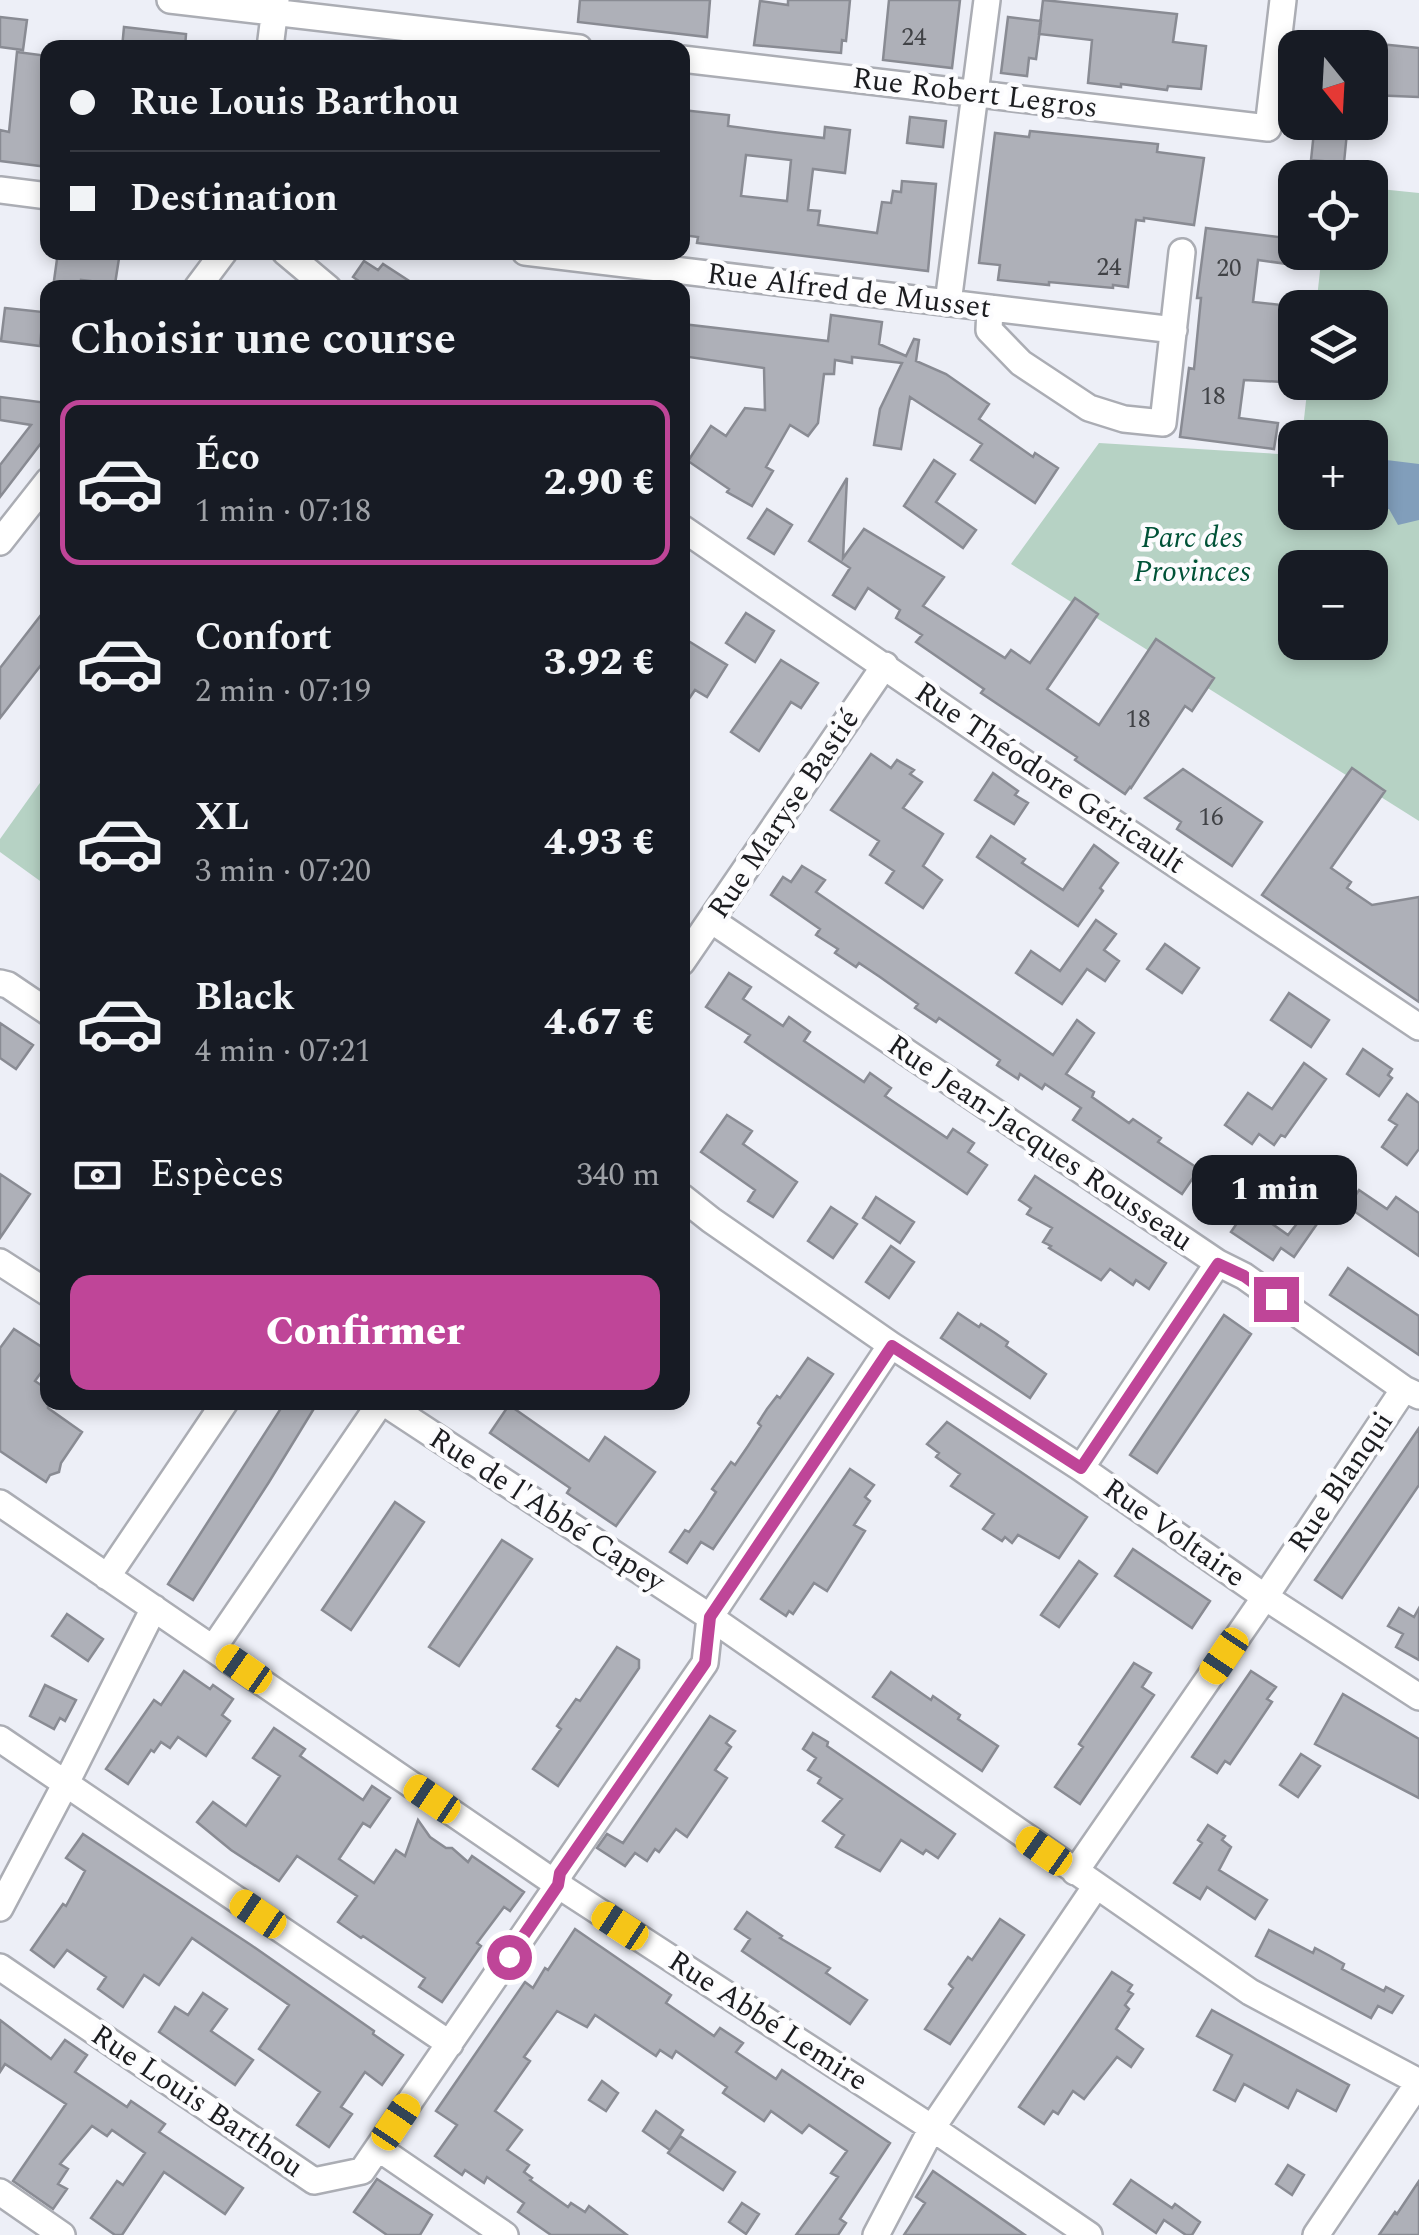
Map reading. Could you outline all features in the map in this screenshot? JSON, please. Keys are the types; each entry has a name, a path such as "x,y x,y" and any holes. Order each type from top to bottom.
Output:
{"street":[{"path":"170,0 275,6 521,40"},
{"path":"948,302 987,0"},
{"name":"Rue Robert Legros","path":"690,61 1268,128 1283,0"},
{"path":"271,40 275,6"},
{"path":"0,190 40,195"},
{"path":"990,308 989,330 1021,363 1048,381 1089,408 1124,419 1163,423 1182,252"},
{"path":"295,260 318,280"},
{"name":"Rue Alfred de Musset","path":"592,260 1174,330"},
{"path":"3,533 40,490"},
{"name":"Rue Théodore Géricault","path":"690,533 1419,1027"},
{"name":"Rue Maryse Bastié","path":"690,950 886,665"},
{"name":"Rue Jean-Jacques Rousseau","path":"711,920 1411,1392"},
{"path":"0,983 40,1007"},
{"name":"Rue Voltaire","path":"690,1203 892,1346 1081,1468 1265,1597 1419,1697"},
{"path":"0,1262 40,1289"},
{"path":"1081,1468 1218,1264"},
{"path":"710,1617 892,1346"},
{"name":"Rue Blanqui","path":"876,2235 932,2128 1085,1879 1265,1597 1411,1392"},
{"path":"107,1577 219,1410"},
{"path":"214,1647 377,1410"},
{"name":"Rue de l'Abbé Capey","path":"394,1410 710,1617 1250,1992 1419,2082"},
{"name":"Rue Abbé Lemire","path":"0,1503 558,1885 1089,2235"},
{"path":"0,1908 154,1608"},
{"name":"Rue Louis Barthou","path":"0,1967 314,2181 362,2171 705,1663 710,1617"},
{"path":"0,1740 450,2044"},
{"path":"1316,2235 1419,2082"},
{"path":"378,2148 505,2235"},
{"path":"0,2192 62,2235"}],"green space":[{"name":"Parc des Provinces","path":"1388,190 1419,193 1419,821 1011,564 1099,443 1278,454 1278,530 1388,530 1388,420 1304,420 1306,400 1388,400 1388,290 1318,290 1320,270 1388,270"},
{"path":"40,783 40,881 0,852 0,839"}],"water":[{"path":"1388,460 1419,464 1419,520 1398,525 1389,509"}],"building":[{"path":"580,0 710,0 707,37 578,22"},
{"path":"788,0 850,0 841,53 754,45 760,1 788,5"},
{"path":"889,0 960,0 952,68 883,60"},
{"path":"1043,0 1177,14 1173,42 1206,46 1201,89 1088,83 1092,40 1039,34"},
{"path":"0,17 27,20 23,50 0,47"},
{"path":"1008,17 1041,21 1036,59 1029,58 1027,76 1001,73"},
{"path":"124,27 186,34 186,40 123,40"},
{"path":"1388,45 1419,48 1419,97 1388,96"},
{"path":"17,52 40,55 40,166 0,161 0,130 9,132"},
{"path":"690,111 729,115 728,126 773,132 824,138 825,127 850,130 845,173 813,169 808,210 820,211 818,225 877,233 882,202 891,203 893,191 901,192 902,181 936,184 928,271 697,243 698,237 690,236","holes":["746,155 791,160 787,201 741,196"]},
{"path":"910,117 946,121 943,147 907,143"},
{"path":"1030,131 1158,144 1157,152 1204,158 1194,225 1136,220 1128,287 998,280 1000,265 979,263 995,133 1029,137"},
{"path":"1313,140 1346,140 1344,160 1311,160"},
{"path":"1206,228 1278,237 1278,263 1258,260 1253,302 1278,305 1278,382 1244,380 1239,418 1278,423 1274,449 1180,437 1189,368 1194,369 1201,298 1197,298"},
{"path":"57,260 119,260 116,280 54,280"},
{"path":"364,261 378,270 383,264 408,280 357,280 353,277"},
{"path":"5,308 40,312 40,346 1,341"},
{"path":"831,315 882,322 879,344 906,356 914,339 919,340 916,361 946,374 989,404 979,419 1033,457 1035,453 1058,468 1035,503 971,460 982,444 910,397 901,449 874,445 880,409 902,363 852,357 852,363 835,360 834,374 824,374 818,423 808,436 790,425 766,467 773,471 752,506 690,462 711,426 726,436 745,408 765,410 764,368 690,357 690,325 828,341"},
{"path":"0,397 40,402 40,444 0,497 0,465 31,425 0,420"},
{"path":"934,460 955,474 936,502 976,530 963,548 904,506"},
{"path":"847,478 843,558 864,529 944,577 923,606 1005,658 1011,650 1030,663 1075,598 1098,614 1047,689 1099,725 1156,639 1214,678 1192,711 1185,706 1125,794 981,693 984,689 916,642 922,635 896,618 900,610 868,588 855,609 833,595 850,568 809,541"},
{"path":"767,509 792,525 774,554 748,538"},
{"path":"746,613 774,631 755,662 726,643"},
{"path":"40,616 40,666 0,718 0,668"},
{"path":"690,642 727,665 707,697 695,690 690,697"},
{"path":"781,660 818,683 801,708 791,702 759,751 731,732"},
{"path":"871,754 891,768 897,760 914,770 910,774 922,782 903,808 943,834 923,866 942,880 923,908 886,883 894,871 870,855 879,841 831,810"},
{"path":"1352,768 1385,791 1331,868 1351,882 1347,888 1372,905 1419,897 1419,1002 1262,895"},
{"path":"1183,769 1262,822 1232,866 1177,829 1181,822 1145,798"},
{"path":"993,773 1028,803 1014,824 975,800"},
{"path":"991,836 1063,890 1094,845 1118,863 1078,926 977,857"},
{"path":"802,866 825,880 816,892 1053,1055 1077,1020 1094,1033 1066,1074 1094,1092 1092,1097 1129,1123 1133,1119 1161,1138 1158,1142 1199,1169 1182,1194 1073,1120 1081,1108 1045,1084 1042,1089 1020,1074 1018,1079 997,1065 1000,1060 939,1018 936,1022 915,1008 918,1004 880,977 835,953 838,949 816,935 820,929 771,895 783,877 791,882"},
{"path":"1096,920 1116,934 1104,950 1119,961 1105,981 1087,969 1062,1004 1016,973 1031,951 1060,971"},
{"path":"1165,944 1199,968 1182,993 1147,969"},
{"path":"729,973 751,987 743,999 783,1026 789,1017 810,1032 804,1041 864,1082 870,1073 891,1088 885,1096 947,1138 953,1129 974,1143 968,1152 987,1165 967,1194 745,1042 750,1035 706,1007"},
{"path":"1289,993 1329,1020 1311,1047 1271,1020"},
{"path":"0,1023 33,1045 16,1069 0,1058"},
{"path":"1363,1049 1392,1069 1388,1075 1392,1078 1379,1096 1347,1074"},
{"path":"1304,1063 1326,1079 1285,1137 1281,1135 1274,1145 1259,1134 1252,1144 1225,1125 1248,1093 1272,1109"},
{"path":"1407,1094 1419,1103 1419,1149 1407,1165 1382,1147 1397,1125 1389,1120"},
{"path":"727,1115 752,1131 743,1144 797,1182 773,1217 748,1201 755,1190 701,1152"},
{"path":"0,1174 30,1194 0,1238"},
{"path":"1035,1176 1166,1263 1149,1289 1136,1280 1133,1285 1110,1269 1101,1280 1049,1248 1043,1242 1052,1228 1027,1214 1031,1208 1019,1200"},
{"path":"1359,1190 1387,1209 1396,1197 1419,1213 1419,1256 1348,1207"},
{"path":"876,1197 914,1222 900,1243 863,1218"},
{"path":"1314,1202 1326,1211 1294,1257 1281,1248 1273,1260 1231,1232 1248,1207 1288,1235"},
{"path":"831,1207 857,1224 833,1258 808,1241"},
{"path":"891,1246 914,1262 889,1298 866,1282"},
{"path":"1348,1268 1419,1316 1419,1355 1330,1295"},
{"path":"958,1313 1008,1342 1006,1346 1046,1374 1030,1398 941,1338"},
{"path":"1224,1315 1251,1334 1157,1473 1130,1455"},
{"path":"14,1329 40,1346 40,1374 35,1381 40,1384 40,1410 51,1410 82,1432 59,1472 50,1475 46,1482 0,1451 0,1348"},
{"path":"808,1358 833,1374 713,1549 701,1542 687,1563 670,1552 685,1530 689,1532 716,1492 712,1489 731,1462 735,1465 761,1426 758,1423 767,1409 777,1396 780,1398"},
{"path":"280,1410 313,1410 193,1600 168,1584"},
{"path":"506,1410 516,1410 589,1461 605,1437 655,1472 616,1526 567,1493 570,1488 490,1433"},
{"path":"947,1422 1087,1517 1059,1558 1018,1535 1012,1543 983,1529 994,1514 951,1486 960,1474 936,1457 939,1453 927,1444"},
{"path":"1419,1428 1419,1485 1342,1598 1315,1580"},
{"path":"850,1469 874,1485 865,1497 870,1501 854,1525 865,1531 827,1591 814,1583 793,1614 789,1611 786,1616 761,1599"},
{"path":"395,1502 424,1522 351,1630 322,1610"},
{"path":"502,1540 532,1559 459,1666 429,1647"},
{"path":"1133,1549 1210,1601 1192,1628 1115,1576"},
{"path":"1079,1561 1097,1574 1059,1627 1041,1615"},
{"path":"1399,1608 1414,1617 1419,1608 1419,1660 1396,1647 1403,1634 1388,1626"},
{"path":"67,1614 103,1639 88,1661 52,1636"},
{"path":"617,1647 639,1660 639,1668 558,1786 533,1769 561,1729 557,1726 576,1699 580,1701"},
{"path":"1134,1663 1151,1673 1142,1687 1154,1695 1080,1804 1055,1787"},
{"path":"184,1671 233,1699 222,1715 230,1721 206,1756 178,1737 170,1748 161,1742 128,1784 106,1769 154,1700 161,1705"},
{"path":"1251,1671 1276,1687 1267,1699 1272,1702 1230,1764 1225,1761 1217,1773 1192,1757"},
{"path":"891,1672 931,1700 933,1696 998,1746 982,1771 873,1697"},
{"path":"45,1685 76,1700 65,1721 60,1718 54,1729 30,1716"},
{"path":"1343,1694 1419,1739 1419,1798 1315,1744"},
{"path":"710,1716 735,1731 726,1743 731,1747 715,1770 727,1778 687,1837 676,1829 647,1861 635,1853 625,1866 597,1848 607,1834 623,1843"},
{"path":"274,1728 305,1749 300,1756 363,1800 372,1786 390,1798 370,1827 363,1823 339,1859 374,1883 396,1850 405,1856 418,1820 430,1837 446,1848 452,1848 468,1862 472,1856 524,1892 510,1911 504,1907 477,1943 481,1946 442,2002 419,1987 425,1978 338,1922 357,1896 297,1856 279,1881 197,1822 213,1802 246,1826 280,1776 253,1758"},
{"path":"813,1733 955,1834 938,1858 901,1840 880,1871 836,1847 844,1835 823,1821 842,1799 818,1783 821,1778 808,1770 816,1758 803,1749"},
{"path":"1301,1754 1320,1766 1298,1797 1280,1785"},
{"path":"1208,1825 1225,1836 1222,1840 1231,1847 1219,1870 1267,1900 1255,1919 1207,1887 1200,1899 1174,1883 1202,1843 1198,1840"},
{"path":"83,1834 251,1945 403,2055 382,2085 365,2072 341,2107 352,2114 329,2147 297,2125 320,2092 259,2049 289,2005 192,1938 159,1985 144,1975 123,2007 98,1989 106,1977 67,1950 54,1967 31,1950 63,1904 66,1906 85,1871 66,1858"},
{"path":"747,1912 780,1938 830,1968 826,1973 867,2000 850,2024 742,1951 750,1939 735,1929"},
{"path":"1000,1919 1024,1935 950,2044 925,2029 953,1988 949,1984 968,1957 972,1960"},
{"path":"575,1929 671,1995 666,2003 714,2036 720,2028 743,2043 736,2052 776,2079 782,2070 890,2143 840,2219 846,2223 838,2235 796,2235 838,2177 831,2173 847,2151 809,2125 802,2133 771,2111 764,2121 723,2093 727,2087 676,2051 672,2058 660,2050 656,2056 595,2015 587,2027 557,2011 524,2057 530,2061 495,2111 522,2130 507,2150 529,2165 524,2172 530,2180 568,2207 571,2203 585,2212 589,2206 627,2235 551,2235 518,2212 524,2203 487,2177 484,2183 465,2170 462,2175 435,2156 457,2125 436,2111 525,1982 533,1988"},
{"path":"1269,1930 1313,1953 1315,1948 1344,1964 1342,1969 1384,1991 1386,1987 1403,1996 1392,2013 1378,2006 1371,2018 1256,1956"},
{"path":"1112,1972 1132,1985 1128,1991 1133,1994 1116,2029 1143,2049 1131,2067 1117,2057 1084,2099 1073,2091 1058,2114 1053,2111 1044,2124 1019,2107"},
{"path":"203,1993 227,2009 211,2031 253,2060 235,2085 159,2032 175,2007 188,2015"},
{"path":"1212,2010 1349,2085 1336,2111 1297,2090 1288,2108 1244,2084 1235,2101 1214,2090 1232,2055 1197,2036"},
{"path":"0,2020 51,2059 65,2040 87,2055 75,2072 127,2107 131,2101 165,2124 159,2132 243,2188 225,2214 164,2172 122,2235 115,2235 91,2218 117,2181 123,2185 145,2153 112,2130 107,2136 92,2126 60,2164 68,2169 58,2184 67,2189 53,2209 13,2181 66,2104 5,2064 0,2072"},
{"path":"602,2081 618,2093 606,2111 589,2100"},
{"path":"656,2111 683,2130 670,2150 643,2131"},
{"path":"680,2136 735,2172 723,2190 668,2153"},
{"path":"1288,2165 1304,2175 1292,2195 1276,2184"},
{"path":"933,2171 1025,2235 904,2235 925,2203 916,2197"},
{"path":"377,2179 432,2215 420,2235 387,2235 354,2212"},
{"path":"1131,2180 1200,2222 1192,2235 1164,2220 1156,2233 1114,2204"},
{"path":"1419,2181 1419,2235 1379,2235 1397,2214"},
{"path":"742,2203 759,2214 746,2234 729,2222"}],"route":[{"path":"509,1957 558,1885 560,1873 705,1663 710,1617 892,1346 1081,1468 1218,1264 1244,1276 1276,1299"}]}
